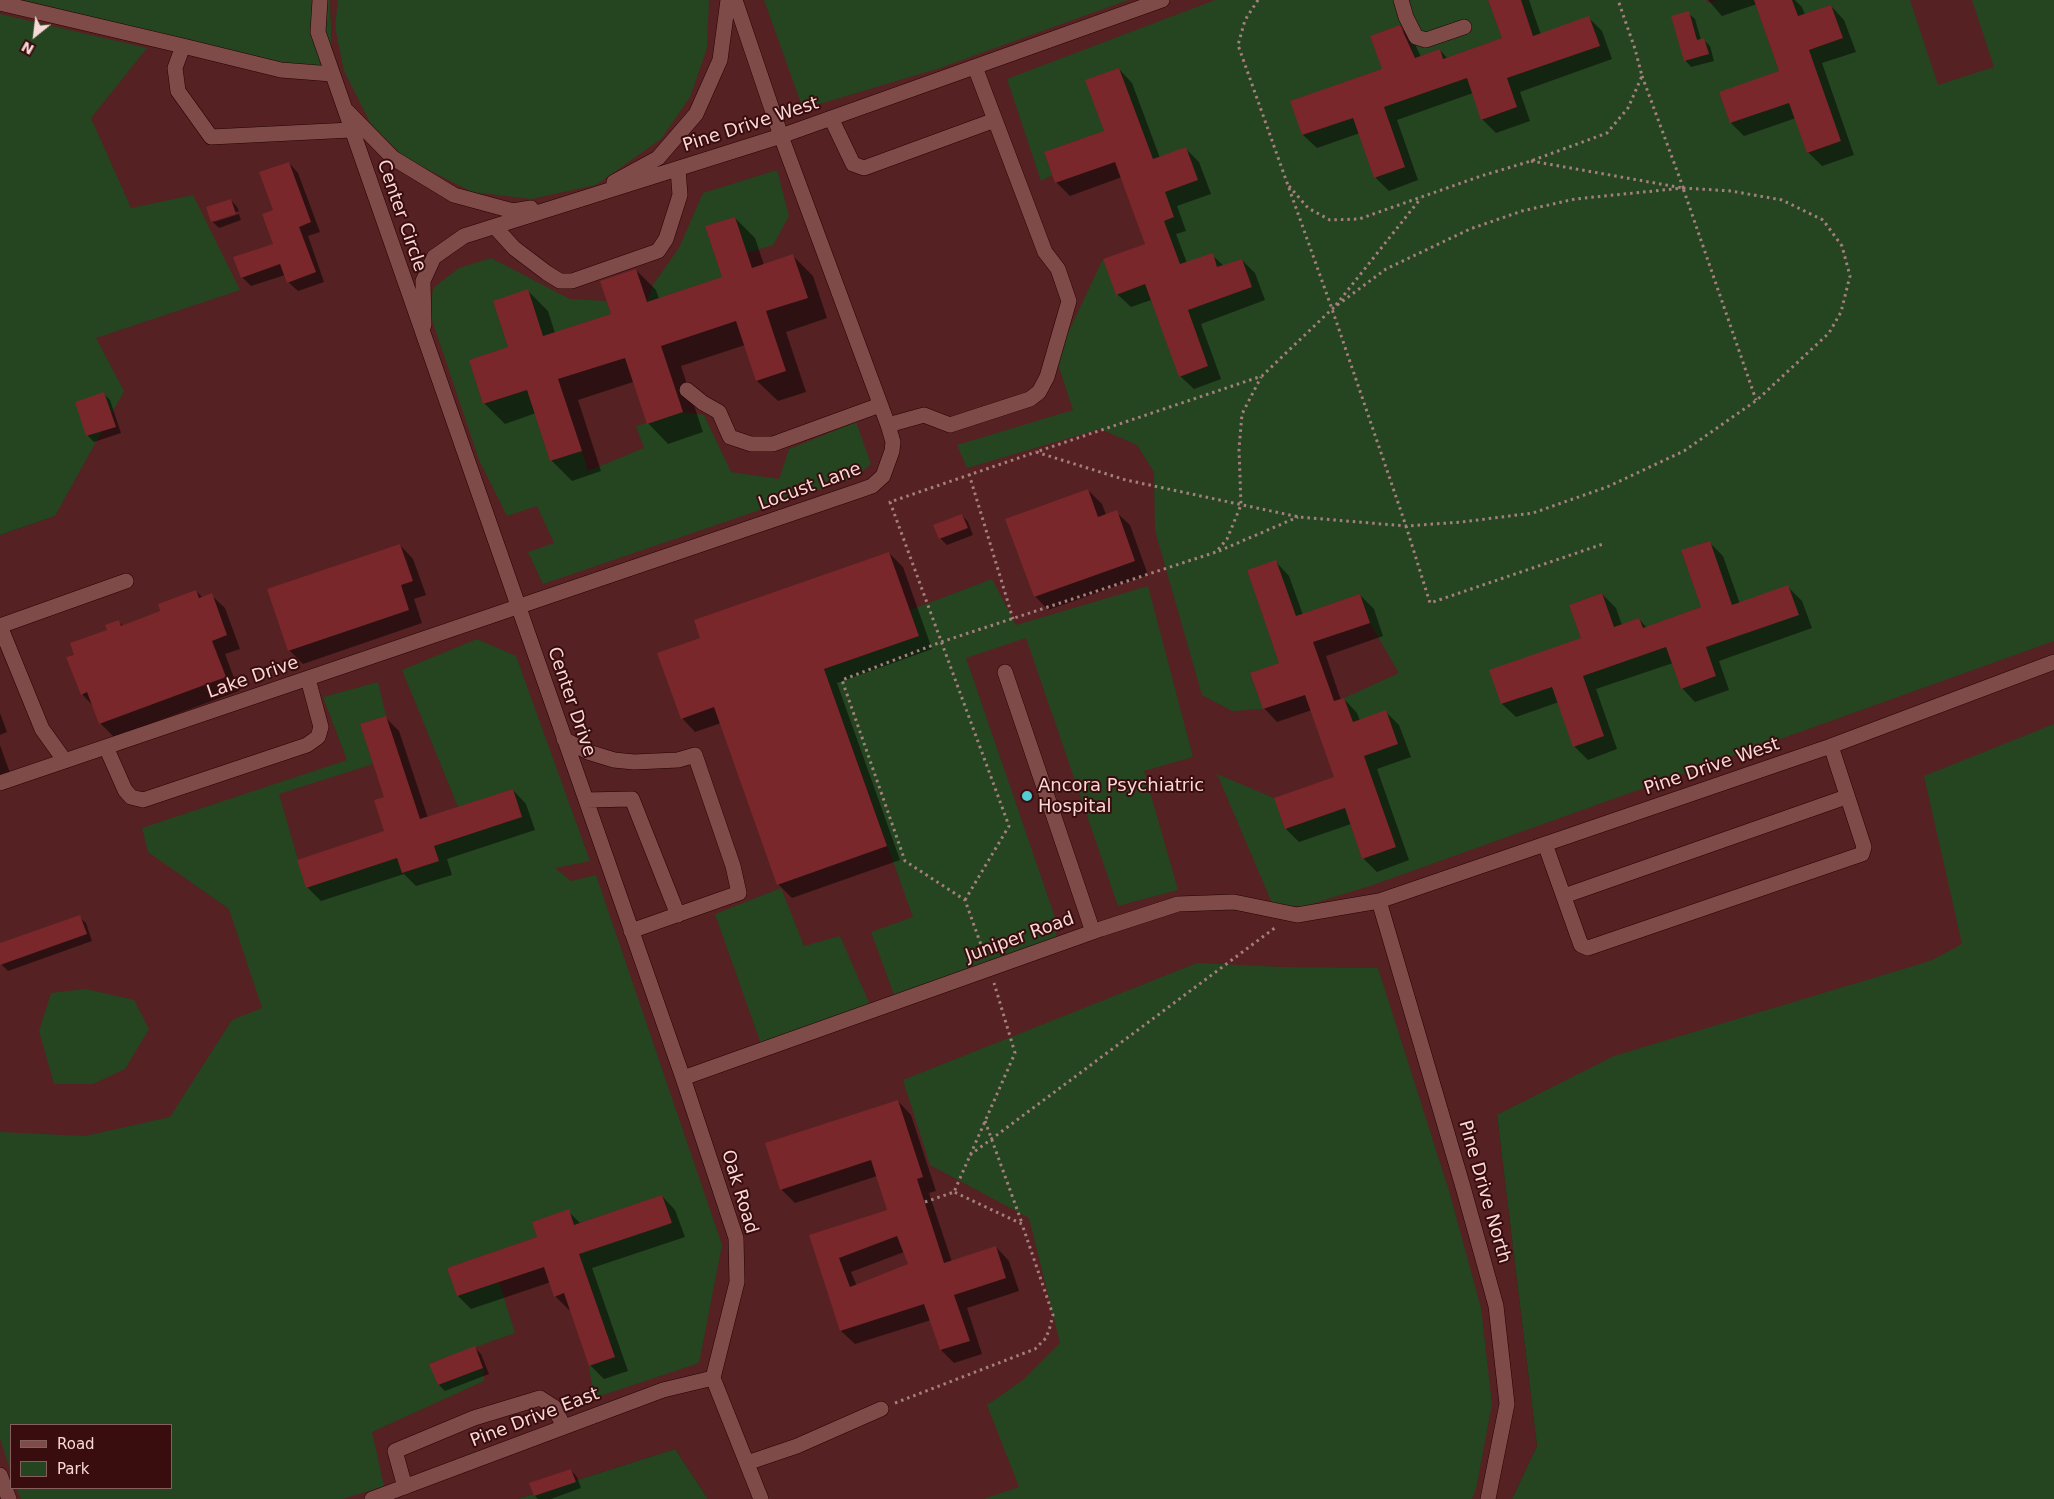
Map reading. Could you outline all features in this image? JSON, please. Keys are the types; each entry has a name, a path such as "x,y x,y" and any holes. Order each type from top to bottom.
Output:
{"lane":[{"name":"Center Circle","path":"320,0 318,32 343,106 356,128 424,339"},
{"name":"Center Circle","path":"356,128 393,158 454,195 513,212 584,199 658,158 696,114 720,60 728,0"},
{"path":"736,0 781,136"},
{"name":"Pine Drive West","path":"424,339 423,281 434,257 464,236 781,136 1162,0"},
{"path":"1401,0 1406,17 1416,37 1426,40 1464,27"},
{"path":"0,3 281,70 332,74"},
{"path":"183,46 175,68 178,91 211,136 356,128"},
{"path":"888,424 924,415 950,425 1030,399 1039,392 1047,377 1069,301 1058,269 1045,252 974,67"},
{"path":"831,118 854,164 864,168 995,120"},
{"name":"Locust Lane","path":"518,608 872,486 883,476 890,460 893,442 888,424 781,136"},
{"path":"495,226 514,248 547,273 560,281 572,281 658,251 666,239 680,195 678,169"},
{"path":"403,278 423,281"},
{"name":"Center Drive","path":"424,339 683,1078"},
{"path":"687,390 703,403 719,412 730,437 751,444 773,444 880,405"},
{"path":"65,761 42,729 0,626 126,581"},
{"name":"Lake Drive","path":"0,783 518,608"},
{"name":"Pine Drive West","path":"1379,901 1831,746 2054,662"},
{"path":"1006,672 1093,932"},
{"path":"106,747 125,790 131,797 143,800 307,745 318,737 321,727 308,679"},
{"path":"564,738 588,752 614,760 634,762 678,760 695,755 733,866 739,892 631,931"},
{"path":"1545,844 1581,945 1588,948 1862,854 1864,847 1846,797 1831,746"},
{"path":"1564,896 1846,797"},
{"path":"586,800 632,799 678,915"},
{"name":"Juniper Road","path":"683,1078 1093,932 1178,904 1234,902 1297,916 1379,901"},
{"name":"Pine Drive North","path":"1379,901 1464,1187 1496,1306 1507,1404 1488,1499"},
{"name":"Oak Road","path":"683,1078 736,1238 736,1282 713,1378"},
{"path":"713,1378 761,1499"},
{"name":"Pine Drive East","path":"372,1499 663,1390 713,1378"},
{"path":"405,1487 395,1451 474,1418 540,1398 554,1408 564,1427"},
{"path":"747,1463 797,1446 880,1409"},
{"path":"0,1475 9,1499"}],"path":[{"path":"1258,0 1245,20 1238,45 1332,309 1406,526 1430,603 1603,544"},
{"path":"1618,0 1642,76 1684,188 1757,400"},
{"path":"1287,184 1308,208 1330,220 1359,219 1481,176 1531,161 1607,132 1628,108 1642,76"},
{"path":"1036,452 1126,480 1299,517 1406,526 1462,522 1533,513 1607,487 1684,451 1757,400 1829,332 1841,312 1850,276 1842,246 1823,220 1782,200 1731,191 1684,188 1531,161"},
{"path":"965,900 1009,826 890,502 1262,376 1332,309 1386,269 1470,229 1522,211 1575,199 1684,188"},
{"path":"1332,309 1421,198"},
{"path":"969,474 1012,619"},
{"path":"1216,552 1299,517"},
{"path":"969,1156 1276,927"},
{"path":"880,1409 1020,1355 1035,1348 1046,1338 1053,1315 985,1121"},
{"path":"954,1192 1022,1224"}],"shaded area":[{"name":"Ancora Psychiatric Hospital","path":"0,0 23,0 333,75 330,0 2054,0 2054,1499 1497,1115 1537,1446 1512,1499 708,1499 675,1449 518,1499 0,1499 0,535 55,516 0,261"}],"green space":[{"path":"23,0 330,0 333,75"},
{"path":"338,0 709,0 707,48 690,97 661,139 596,185 531,199 472,192 405,158 371,124 344,71 335,27"},
{"path":"764,0 1128,0 940,68 803,109"},
{"path":"1215,0 1488,0 1502,38 1443,59 1440,49 1415,58 1403,24 1370,36 1382,69 1291,101 1302,135 1353,118 1374,178 1405,166 1384,107 1467,78 1482,120 1517,107 1507,78 1599,46 1533,36 1521,0 1706,0 1708,3 1717,0 1754,0 1779,71 1719,93 1730,123 1789,103 1808,153 1841,141 1809,50 1843,38 1831,5 1798,16 1792,0 1910,0 1938,85 1994,67 1972,0 2054,0 2054,641 1373,885 1302,907 1272,903 1217,774 1274,798 1285,829 1345,808 1362,859 1396,847 1364,756 1398,744 1386,711 1353,722 1344,698 1399,673 1370,623 1360,594 1296,616 1276,561 1247,570 1279,663 1250,674 1263,709 1232,711 1202,695 1155,531 1154,472 1137,445 1100,429 967,468 957,445 1073,410 1056,358 1103,259 1116,294 1145,284 1179,376 1208,366 1188,310 1252,287 1242,259 1185,279 1164,221 1165,192 1198,180 1153,159 1119,68 1086,80 1104,131 1044,152 1052,175 1041,181 1007,79","holes":["1709,541 1732,605 1798,615 1706,647 1716,676 1681,689 1666,647 1583,676 1604,736 1574,746 1552,687 1502,704 1490,671 1581,638 1569,605 1602,593 1614,627 1639,618 1643,628 1701,607 1681,551"]},
{"path":"0,14 147,48 91,118 131,208 193,195 240,290 96,338 124,391 55,516 0,535"},
{"path":"777,170 789,216 773,245 747,253 735,217 705,226 722,277 647,302 653,285 679,248 703,193"},
{"path":"491,258 570,299 606,301 611,314 543,336 528,290 493,301 508,347 469,360 483,404 527,390 550,461 582,451 588,471 644,448 636,426 683,412 704,415 731,472 779,479 789,449 856,422 871,464 854,478 543,584 528,552 554,543 537,506 507,516 479,460 430,314 433,288 459,268"},
{"path":"992,579 1016,625 1148,586 1193,757 1144,771 1178,890 1118,906 1026,638 966,658 1058,926 1055,939 896,1000 871,932 913,917 824,669 919,636 910,610"},
{"path":"477,639 516,656 590,861 555,868 571,881 596,875 722,1245 699,1363 594,1398 589,1366 615,1357 579,1254 672,1223 662,1195 574,1225 568,1210 532,1222 537,1237 447,1268 457,1296 499,1282 515,1333 430,1363 438,1385 483,1368 484,1381 372,1432 384,1486 343,1499 21,1499 17,1489 172,1489 172,1424 10,1424 10,1469 0,1439 0,1132 85,1136 170,1117 232,1020 262,1008 229,909 148,852 142,828 347,760 323,697 378,682 386,716 360,724 373,764 279,794 306,888 397,858 402,873 438,861 434,846 522,817 513,789 458,807 402,670"},
{"path":"2054,724 2054,1499 1512,1499 1537,1446 1497,1115 1614,1056 1930,961 1962,944 1924,776"},
{"path":"781,888 804,946 840,936 870,1005 761,1044 715,914"},
{"path":"1197,963 1283,967 1378,968 1449,1191 1481,1308 1492,1404 1476,1489 1472,1499 984,1499 1019,1487 987,1405 1023,1380 1060,1343 1029,1218 930,1165 903,1080"},
{"path":"86,989 134,1000 149,1029 125,1069 93,1084 54,1084 39,1031 51,993"},
{"path":"675,1449 708,1499 518,1499"}],"building":[{"path":"1488,0 1521,0 1533,36 1589,16 1600,46 1507,78 1517,107 1481,120 1467,78 1384,107 1405,167 1374,178 1353,118 1302,135 1290,101 1382,69 1370,36 1400,25 1415,58 1440,49 1443,59 1502,38"},
{"path":"1754,0 1792,0 1798,16 1831,5 1843,38 1809,50 1841,141 1807,153 1789,103 1730,123 1719,92 1779,71"},
{"path":"1689,11 1697,40 1704,38 1709,54 1684,61 1671,16"},
{"path":"1119,68 1153,159 1186,147 1198,180 1165,192 1174,217 1164,221 1180,264 1213,253 1217,267 1242,259 1252,287 1188,310 1208,366 1179,377 1145,284 1116,295 1103,259 1145,244 1115,162 1055,183 1044,152 1104,131 1085,80"},
{"path":"289,162 311,222 299,227 316,272 287,283 280,264 241,278 233,257 273,244 262,214 273,210 259,172"},
{"path":"231,199 236,214 211,222 206,207"},
{"path":"735,217 752,268 793,254 808,298 766,311 786,371 756,381 736,321 661,346 683,412 647,424 625,358 558,379 582,451 550,461 527,390 483,404 469,360 508,347 493,301 528,289 543,336 611,314 600,281 636,269 647,302 722,277 705,226"},
{"path":"104,392 116,427 86,436 75,402"},
{"path":"1088,489 1098,517 1117,510 1135,561 1034,597 1005,519"},
{"path":"962,514 968,528 939,539 933,525"},
{"path":"1710,541 1732,605 1788,585 1799,615 1706,647 1716,676 1681,689 1666,647 1583,676 1604,736 1573,747 1552,687 1501,704 1489,670 1581,638 1569,605 1602,593 1614,627 1639,618 1643,628 1701,607 1681,550"},
{"path":"400,544 413,581 401,585 409,610 288,651 267,589"},
{"path":"889,552 919,636 824,669 887,846 777,885 714,707 681,719 657,653 700,638 694,620"},
{"path":"1276,560 1296,616 1360,594 1370,623 1313,642 1334,701 1344,698 1353,722 1386,710 1398,744 1364,756 1396,847 1362,859 1345,808 1285,829 1274,798 1334,777 1305,695 1263,709 1250,673 1279,663 1247,570"},
{"path":"196,590 199,598 212,593 227,635 212,641 226,677 99,724 87,692 81,695 66,657 74,655 70,643 107,630 105,625 119,620 121,626 160,611 158,604"},
{"path":"386,716 420,819 513,789 522,817 434,846 439,861 402,873 397,858 306,888 297,860 384,831 374,800 384,797 360,724"},
{"path":"80,915 87,934 0,965 0,943"},
{"path":"898,1100 923,1177 917,1179 944,1263 996,1246 1006,1278 954,1295 970,1341 940,1350 924,1304 840,1331 809,1235 887,1210 871,1160 780,1190 765,1143","holes":["897,1236 908,1264 850,1287 839,1258"]},
{"path":"662,1195 672,1223 579,1254 615,1357 589,1366 564,1293 554,1297 544,1267 457,1296 447,1268 537,1237 532,1222 569,1209 574,1225"},
{"path":"475,1346 483,1368 438,1385 429,1364"},
{"path":"571,1469 576,1482 534,1496 529,1483"}],"place":[{"name":"Ancora Psychiatric Hospital","path":"1027,796"}]}
